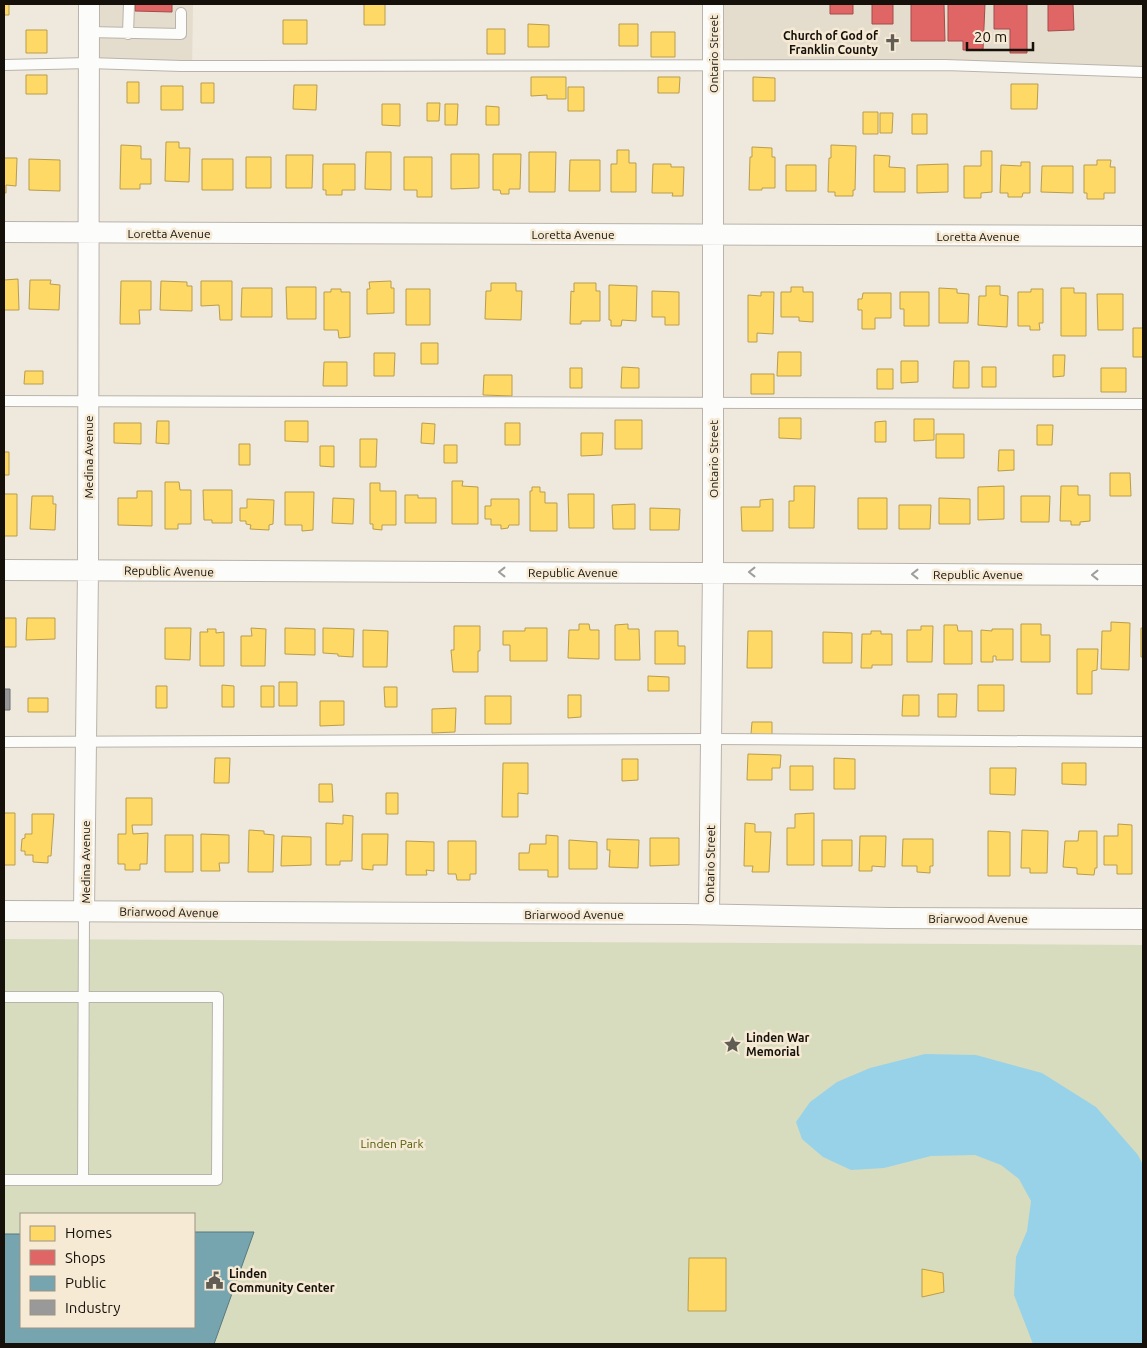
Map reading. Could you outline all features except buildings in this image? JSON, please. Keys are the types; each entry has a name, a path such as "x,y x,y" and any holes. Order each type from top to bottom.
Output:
{"street":[{"name":"Medina Avenue","path":"84,910 88,570 89,4"},
{"name":"Ontario Street","path":"709,914 713,572 713,4"},
{"name":"Loretta Avenue","path":"4,232 1143,236"},
{"name":"Republic Avenue","path":"4,570 1143,575"},
{"name":"Briarwood Avenue","path":"4,910 709,914 899,918 1143,919"}],"lane":[{"path":"128,34 129,4"},
{"path":"89,32 181,34 181,14"},
{"path":"4,65 89,63 181,66 945,65 1143,72"},
{"path":"4,401 1143,404"},
{"path":"4,742 711,739 1143,742"},
{"path":"83,1180 84,910"},
{"path":"4,997 218,997 217,1180 4,1180"}],"shaded area":[{"path":"88,4 193,4 192,68 90,68"},
{"path":"715,4 1143,4 1143,67 713,67"}],"green space":[{"name":"Linden Park","path":"4,939 1143,945 1143,1344 4,1344"}],"water":[{"path":"925,1054 976,1055 1042,1073 1096,1107 1138,1155 1143,1165 1143,1344 1033,1344 1014,1295 1016,1257 1027,1231 1031,1201 1019,1179 1001,1165 975,1155 931,1156 884,1168 851,1170 823,1157 802,1139 796,1122 810,1102 837,1082 870,1068"}],"place":[{"name":"Church of God of Franklin County","path":"892,42"},
{"name":"Linden War Memorial","path":"732,1044"},
{"name":"Linden Community Center","path":"215,1280"}]}
